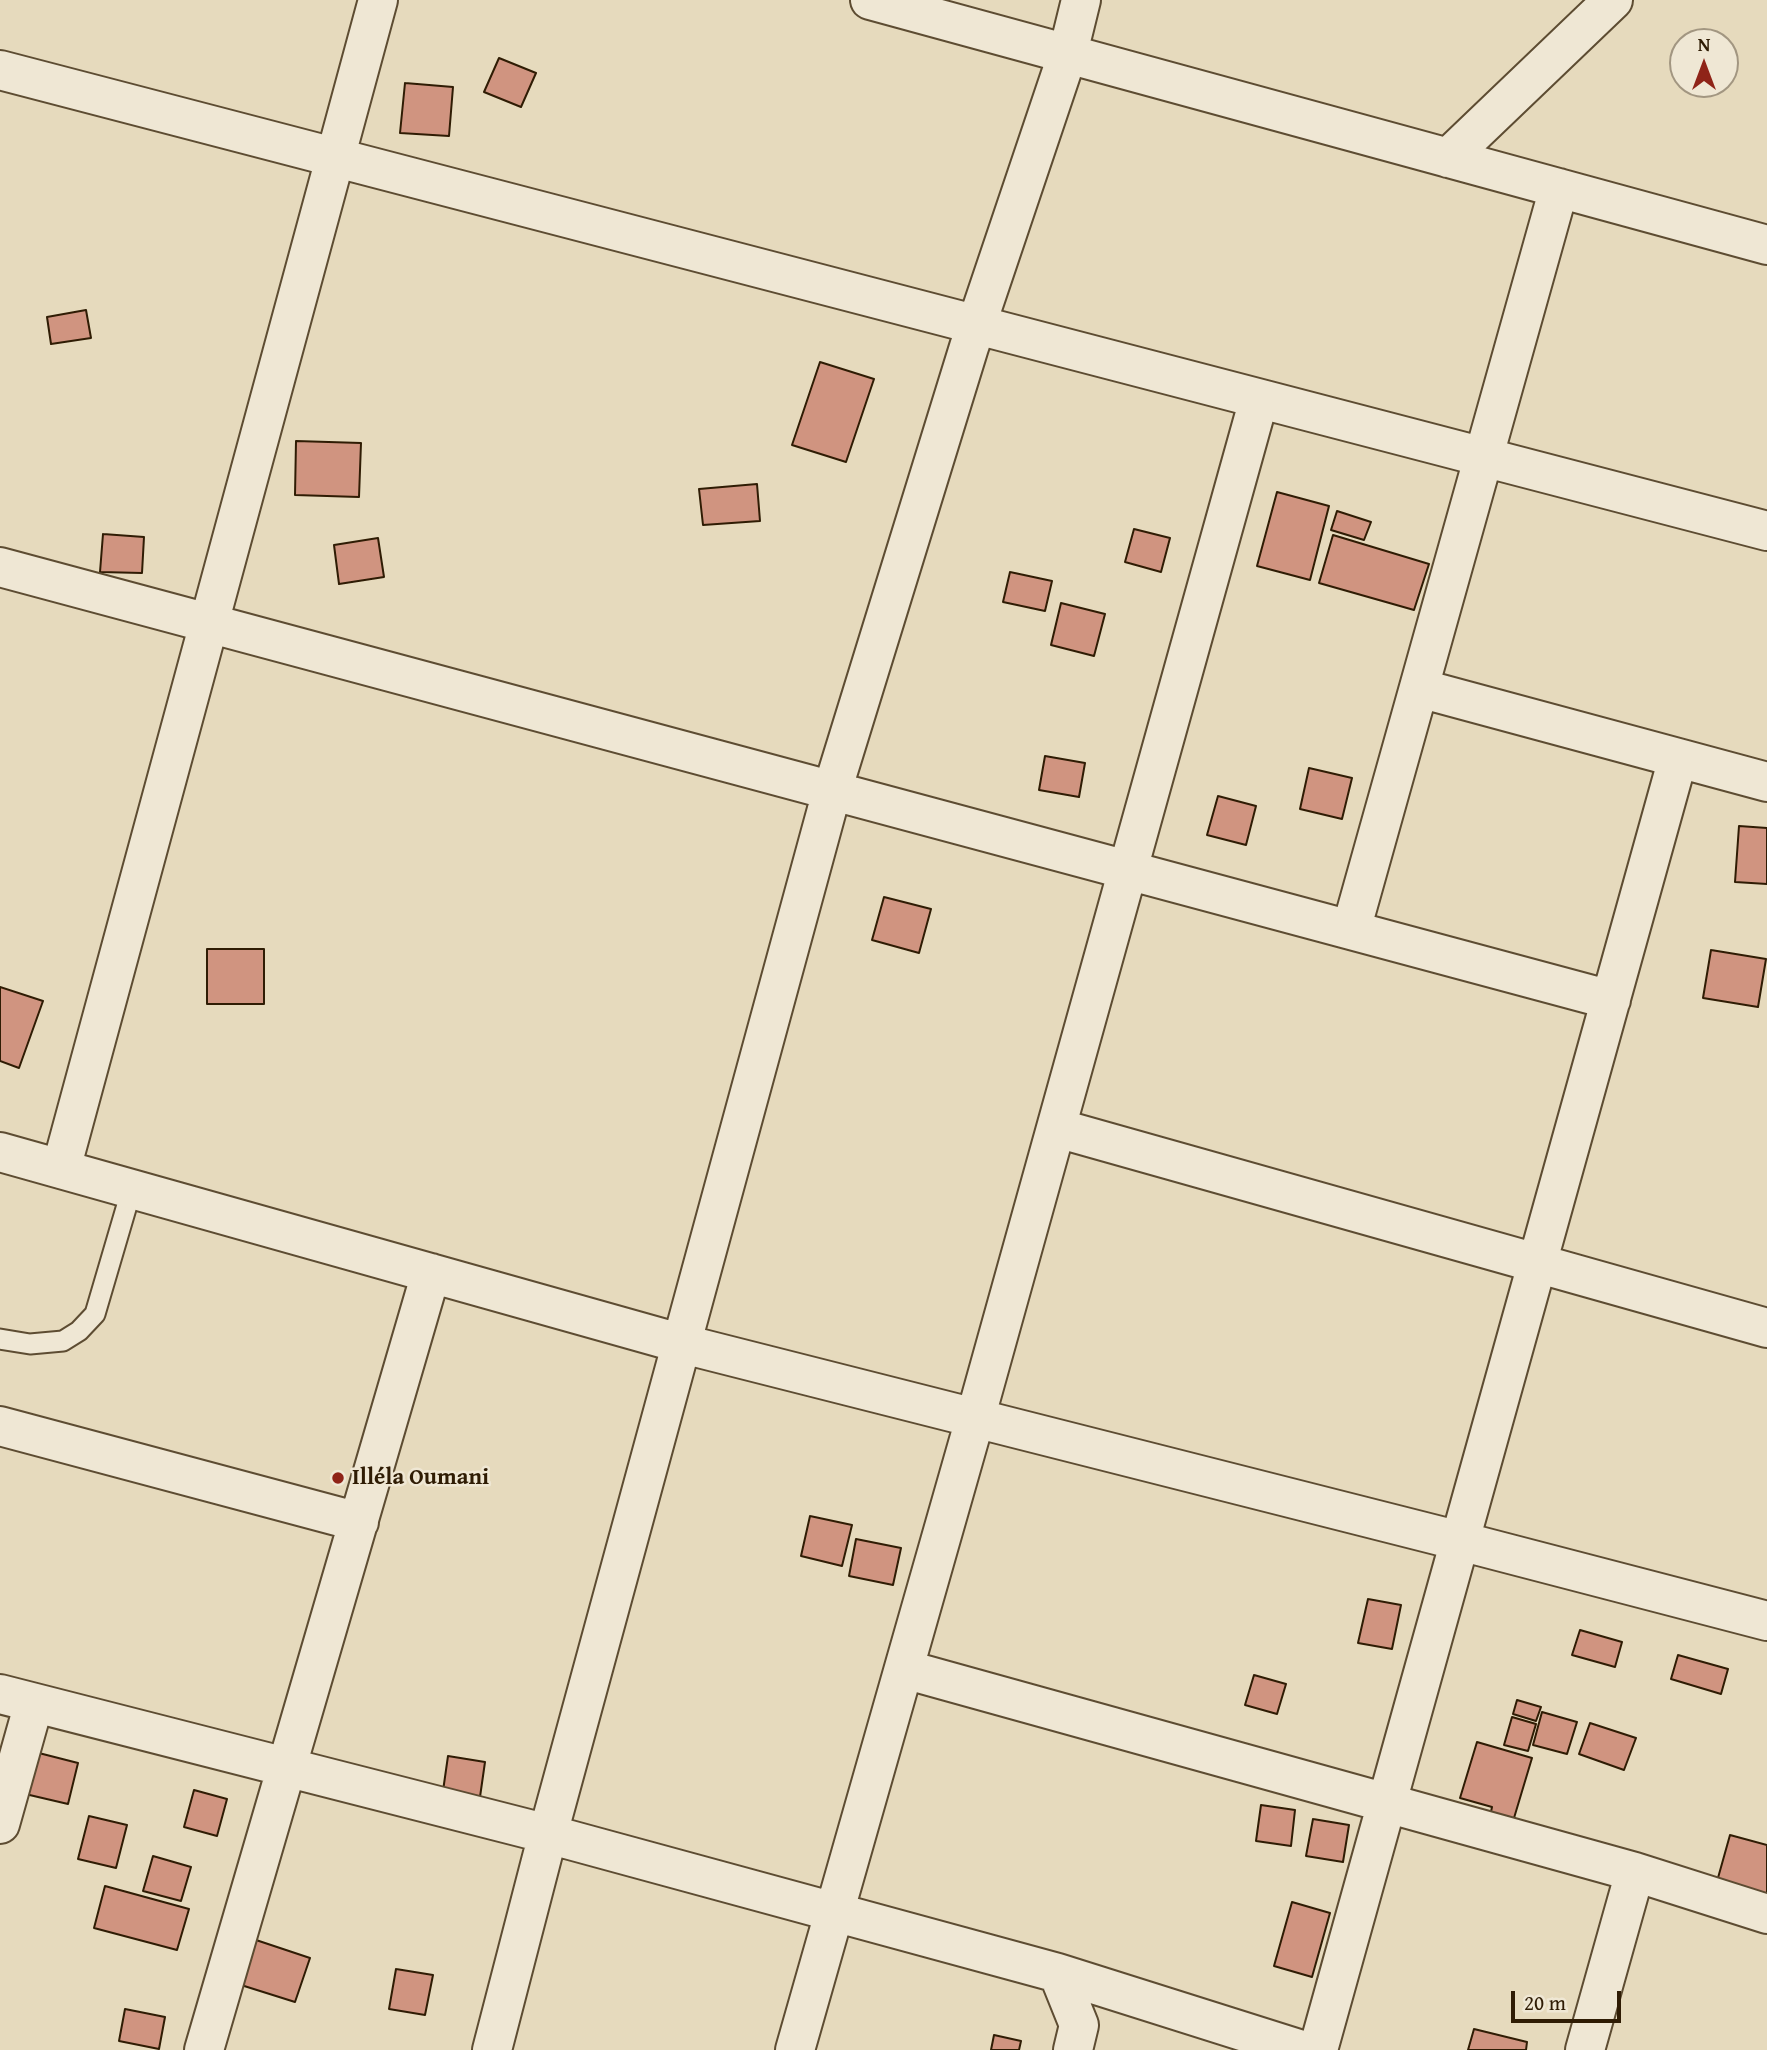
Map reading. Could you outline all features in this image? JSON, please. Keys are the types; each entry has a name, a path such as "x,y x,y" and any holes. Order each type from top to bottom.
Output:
{"street":[{"path":"61,1169 378,0"},
{"path":"870,0 1767,245"},
{"path":"492,2050 548,1834 832,791 978,325 1068,53 1081,0"},
{"path":"1448,158 1613,0"},
{"path":"0,70 1767,531"},
{"path":"1351,930 1559,188"},
{"path":"795,2050 1057,1128 1259,399"},
{"path":"0,567 1611,1000"},
{"path":"1419,688 1767,782"},
{"path":"1318,2050 1678,758"},
{"path":"1057,1128 1767,1328"},
{"path":"0,1152 683,1344 1767,1621"},
{"path":"204,2050 431,1273"},
{"path":"0,1426 359,1522"},
{"path":"904,1669 1634,1872 1767,1914"},
{"path":"0,1824 17,1699 548,1834 1058,1973 1302,2050"},
{"path":"1585,2050 1634,1872"},
{"path":"1058,1973 1079,2025 1073,2050"}],"lane":[{"path":"0,1339 30,1344 62,1341 79,1331 95,1314 132,1188"}],"building":[{"path":"499,58 536,73 521,107 484,92"},
{"path":"405,83 453,87 449,136 400,133"},
{"path":"86,310 91,338 51,344 47,317"},
{"path":"820,362 874,379 846,462 792,445"},
{"path":"296,441 361,443 359,497 295,495"},
{"path":"757,484 760,521 703,525 699,489"},
{"path":"1277,492 1329,506 1310,580 1257,566"},
{"path":"1337,511 1371,522 1364,540 1331,530"},
{"path":"1134,529 1170,538 1161,572 1125,562"},
{"path":"103,534 144,537 142,573 100,572"},
{"path":"1333,535 1429,564 1414,610 1319,583"},
{"path":"378,538 384,577 339,584 334,545"},
{"path":"1010,572 1052,581 1045,611 1003,602"},
{"path":"1061,603 1105,614 1094,656 1051,645"},
{"path":"1045,756 1085,763 1079,797 1039,790"},
{"path":"1309,768 1352,778 1342,819 1300,809"},
{"path":"1218,796 1256,806 1246,845 1207,835"},
{"path":"1739,826 1767,828 1767,884 1735,882"},
{"path":"884,897 931,909 919,953 872,940"},
{"path":"207,949 264,949 264,1004 207,1004"},
{"path":"1711,950 1766,959 1758,1007 1703,998"},
{"path":"0,987 43,1001 19,1068 0,1061"},
{"path":"810,1516 852,1525 842,1566 801,1556"},
{"path":"856,1539 901,1548 893,1585 849,1576"},
{"path":"1368,1599 1401,1605 1392,1649 1358,1643"},
{"path":"1580,1630 1622,1642 1615,1667 1572,1655"},
{"path":"1678,1655 1728,1669 1721,1694 1671,1679"},
{"path":"1254,1675 1286,1684 1277,1714 1245,1705"},
{"path":"1517,1700 1541,1707 1536,1721 1513,1714"},
{"path":"1542,1712 1577,1722 1567,1754 1533,1745"},
{"path":"1512,1717 1536,1724 1528,1751 1504,1745"},
{"path":"1590,1723 1636,1738 1624,1770 1579,1754"},
{"path":"1477,1742 1532,1758 1511,1828 1489,1821 1492,1807 1460,1798"},
{"path":"31,1751 78,1763 68,1804 21,1793"},
{"path":"448,1756 485,1762 479,1804 442,1798"},
{"path":"194,1790 227,1799 217,1836 184,1827"},
{"path":"1261,1805 1295,1810 1291,1846 1256,1841"},
{"path":"89,1816 127,1825 116,1868 78,1859"},
{"path":"1313,1819 1349,1825 1343,1862 1306,1856"},
{"path":"1730,1835 1767,1845 1767,1898 1716,1885"},
{"path":"153,1856 191,1867 181,1901 143,1891"},
{"path":"105,1886 189,1909 177,1950 94,1928"},
{"path":"1292,1902 1330,1913 1312,1977 1274,1966"},
{"path":"256,1940 310,1958 295,2002 241,1985"},
{"path":"396,1969 433,1975 425,2015 389,2009"},
{"path":"125,2009 165,2017 159,2049 119,2041"},
{"path":"1474,2029 1527,2042 1526,2050 1468,2050"},
{"path":"994,2035 1021,2041 1019,2050 991,2050"}],"place":[{"name":"Illéla Oumani","path":"338,1478"}]}
